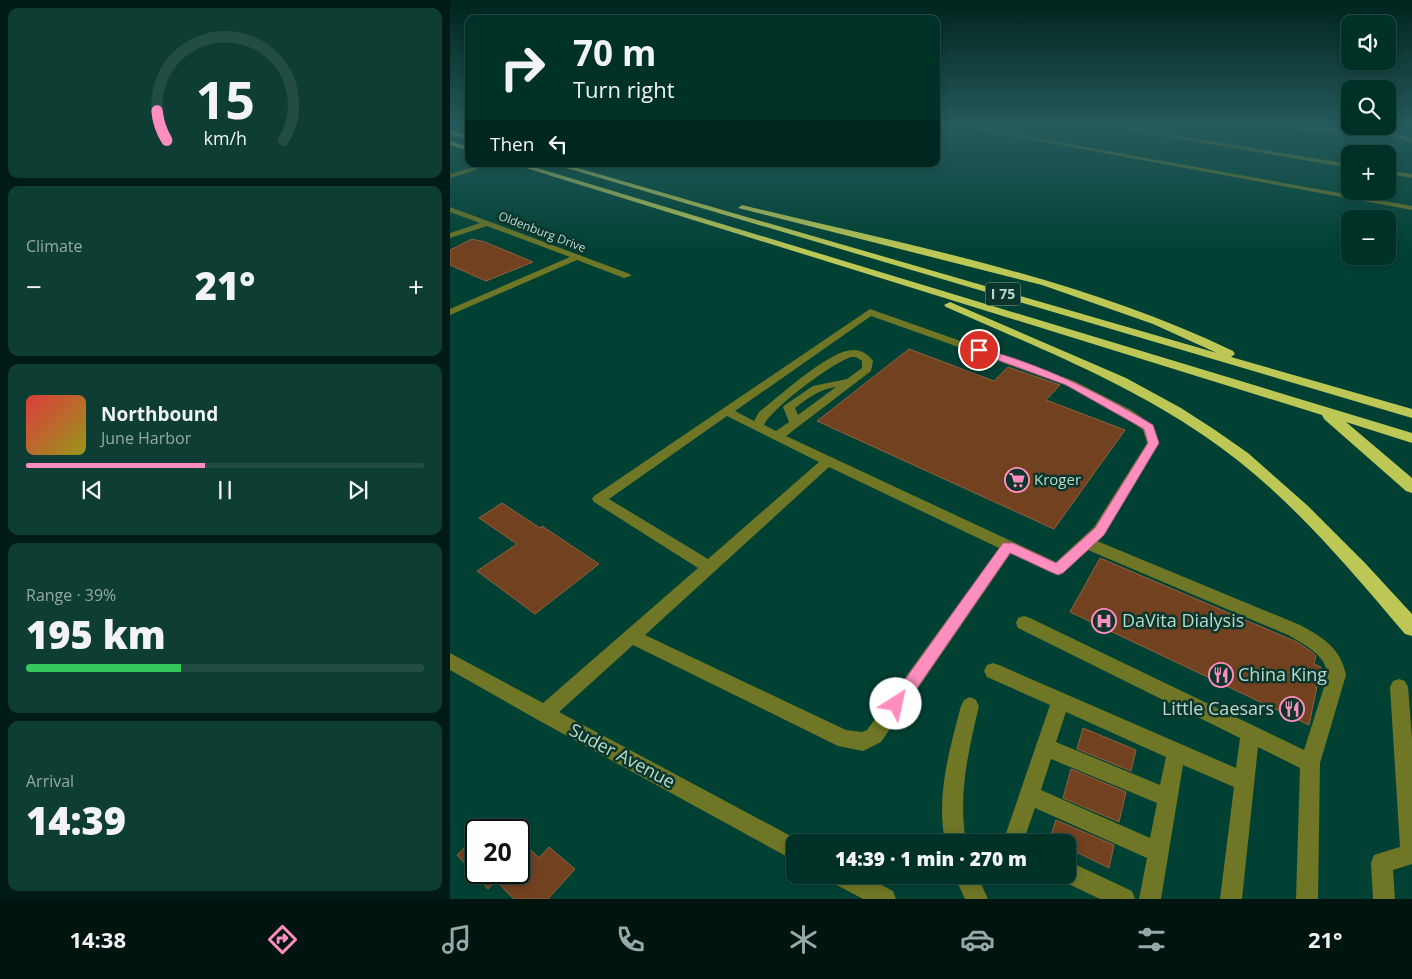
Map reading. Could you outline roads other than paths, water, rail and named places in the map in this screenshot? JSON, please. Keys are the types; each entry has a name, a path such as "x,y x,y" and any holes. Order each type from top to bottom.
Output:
{"highway":[{"name":"I 75","path":"533,169 1412,438"},
{"name":"I 75","path":"574,169 1412,414"},
{"path":"594,175 784,218 977,265 1107,302 1189,334 1248,364 1306,400 1387,464 1412,487"},
{"path":"894,279 1108,374 1159,401 1200,426 1263,473 1302,508 1358,566 1412,628"}],"street":[{"path":"450,176 474,169"},
{"path":"1197,169 1412,208"},
{"path":"1396,173 1412,176"},
{"name":"Oldenburg Drive","path":"450,209 626,276"},
{"path":"450,236 487,223"},
{"path":"450,312 577,257"},
{"path":"708,567 599,499 725,411 870,312 1070,383 1127,413 1149,428 1153,443 1099,531 1058,569 725,411"},
{"path":"757,427 763,415 838,358 854,353 862,355 868,361 866,368 850,382 825,384 812,390 789,407 795,422 777,436"},
{"path":"544,714 828,461"},
{"path":"1087,543 1294,630 1317,643 1328,653 1336,665 1337,675 1310,763 1307,899"},
{"path":"631,636 845,739 863,742 874,736 1008,546"},
{"path":"1024,623 1310,763"},
{"name":"Suder Avenue","path":"450,661 786,845"},
{"path":"993,671 1245,782"},
{"path":"1384,899 1382,863 1411,854 1399,687"},
{"path":"1016,834 1061,700"},
{"path":"954,834 952,804 954,772 970,706"},
{"path":"1232,899 1250,734"},
{"path":"1045,747 1168,798"},
{"path":"1150,899 1176,752"},
{"path":"1029,795 1158,852"},
{"path":"1076,876 1124,899"},
{"path":"858,884 885,899"},
{"path":"969,884 977,899"}],"place":[{"name":"Kroger","path":"1017,480"},
{"name":"DaVita Dialysis","path":"1104,621"},
{"name":"China King","path":"1221,675"},
{"name":"Little Caesars","path":"1292,709"}]}
